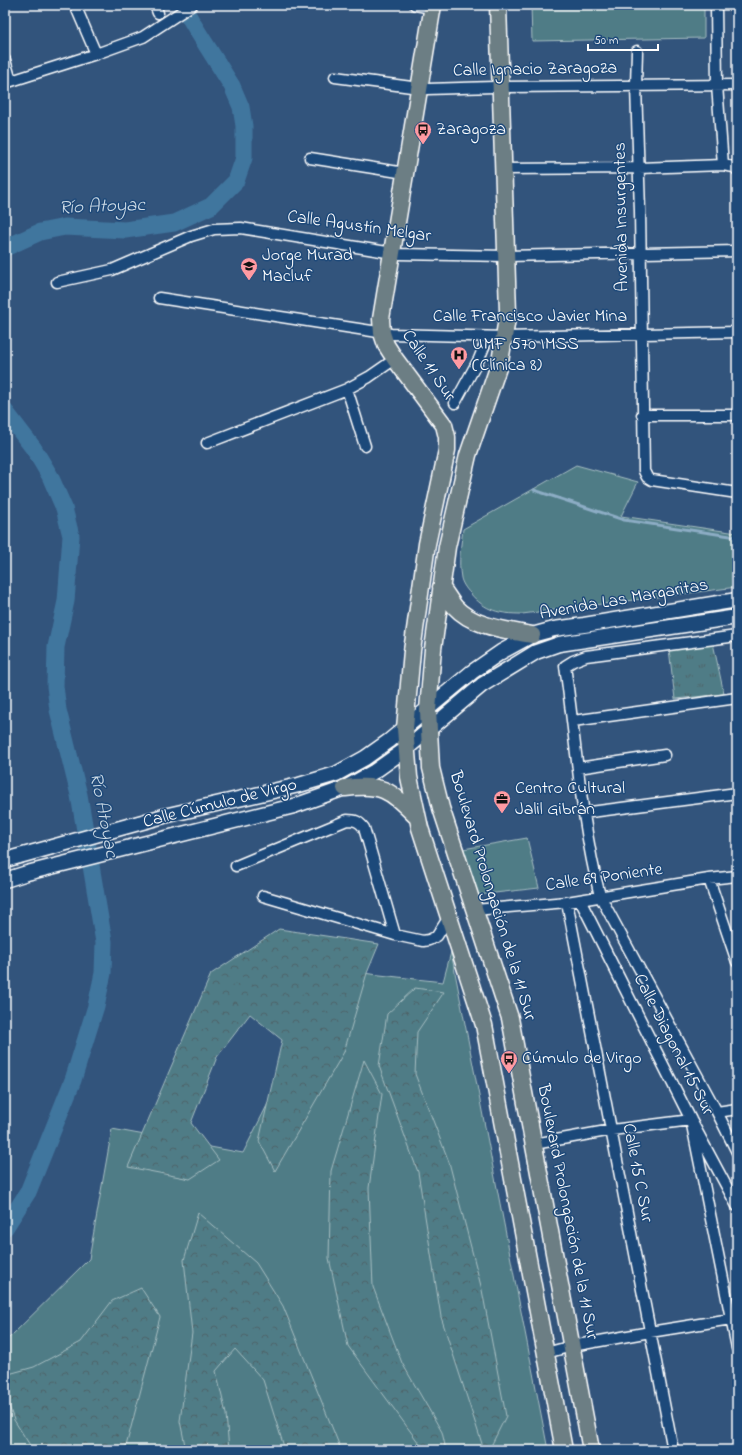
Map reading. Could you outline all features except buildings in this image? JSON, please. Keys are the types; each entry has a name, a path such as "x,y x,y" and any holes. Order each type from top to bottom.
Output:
{"main road":[{"path":"429,730 428,710 433,649 447,547 468,455 500,362 508,312 498,5"},
{"name":"Calle 11 Sur","path":"406,749 405,728 412,651 427,544 446,450 447,437 444,425 386,345 386,334 381,319 433,6"},
{"path":"441,587 456,608 473,620 491,626 532,635"},
{"name":"Avenida Las Margaritas","path":"405,728 472,672 501,652 532,635 554,629 584,626 737,600"},
{"name":"Avenida Las Margaritas","path":"429,730 482,685 536,652 559,644 737,617"},
{"path":"412,651 433,649"},
{"name":"Calle Cúmulo de Virgo","path":"5,860 164,816 299,785 336,774 365,758 405,728"},
{"name":"Calle Cúmulo de Virgo","path":"5,880 170,836 294,806 345,788 375,771 406,749 429,730"},
{"name":"Boulevard Prolongación de la 11 Sur","path":"429,730 432,768 441,808 476,910 510,1018 591,1450"},
{"path":"406,749 409,777 417,817 484,1025 564,1450"},
{"path":"345,788 375,786 388,790 417,817"}],"street":[{"path":"75,5 96,54"},
{"path":"5,60 8,82 96,54 143,37 192,5"},
{"path":"415,5 433,6"},
{"path":"716,5 717,85 723,165"},
{"name":"Avenida Insurgentes","path":"637,51 636,86 641,252 642,415 644,471 646,476 652,480 737,493"},
{"name":"Calle Ignacio Zaragoza","path":"335,77 420,89 737,85"},
{"path":"310,158 405,173"},
{"path":"503,169 639,168 723,165 737,170"},
{"name":"Calle Agustín Melgar","path":"57,282 112,270 191,236 214,229 241,228 392,253 506,256 737,251"},
{"name":"Calle Francisco Javier Mina","path":"159,298 386,334 488,337 737,332"},
{"path":"455,403 488,337"},
{"path":"207,443 347,389 369,377 395,359"},
{"path":"347,389 364,446"},
{"path":"642,415 737,415"},
{"name":"Calle Diagonal 15 Sur","path":"737,636 586,656 565,666 573,721 583,813 600,896 717,1112 737,1152"},
{"path":"573,721 737,698"},
{"path":"578,768 665,755"},
{"path":"583,813 737,793"},
{"path":"236,866 347,820 355,820 360,822 364,828 395,935"},
{"name":"Calle 69 Poniente","path":"476,910 567,902 709,879 737,876"},
{"path":"709,879 737,962"},
{"path":"263,896 395,935 423,941 437,936 449,917"},
{"name":"Calle Diagonal 15 Sur","path":"580,900 691,1120 737,1206"},
{"name":"Calle 15 C Sur","path":"567,902 673,1450"},
{"path":"717,1112 737,1109"},
{"path":"534,1144 612,1130 691,1120 734,1318 737,1348"},
{"path":"546,1353 572,1346 734,1318"}],"green space":[{"path":"531,5 704,5 704,38 532,41"},
{"path":"576,465 638,482 621,516 737,533 737,587 522,614 500,612 487,608 481,604 467,590 461,578 460,559 463,529"},
{"path":"713,643 724,694 675,699 669,649"},
{"path":"527,838 539,888 477,895 463,849"},
{"path":"279,929 379,944 367,973 344,1052 275,1171 259,1141 282,1040 250,1014 217,1057 191,1123 219,1160 190,1179 128,1167 211,974"},
{"path":"451,952 548,1450 5,1450 5,1342 89,1259 112,1129 243,1153 299,1042 344,971 443,982"},
{"path":"415,988 444,992 417,1032 415,1074 449,1162 482,1290 506,1416 489,1450 484,1450 441,1317 418,1172 379,1066 387,1014"},
{"path":"364,1060 382,1094 369,1188 373,1287 402,1363 442,1432 446,1450 424,1450 348,1346 329,1258 331,1171"},
{"path":"198,1213 256,1263 283,1306 340,1447 344,1450 285,1450 263,1380 235,1349 216,1371 226,1414 229,1450 186,1450 180,1421 192,1333 184,1260"},
{"path":"141,1288 160,1317 125,1450 33,1450 14,1420 5,1395 5,1375 34,1367 81,1342 112,1301"}],"waterway":[{"name":"Río Atoyac","path":"5,248 40,232 65,227 125,230 174,223 211,206 236,181 244,158 244,126 241,107 232,86 182,5"},
{"name":"Río Atoyac","path":"5,411 34,449 50,476 64,508 71,536 66,601 56,647 55,686 58,710 79,795 104,942 103,973 96,1006 73,1080 28,1192 5,1228"},
{"path":"534,490 624,520 737,537"}],"place":[{"name":"Zaragoza","path":"423,145"},
{"name":"Jorge Murad Macluf","path":"249,281"},
{"name":"UMF 570 IMSS (Clínica 8)","path":"459,370"},
{"name":"Centro Cultural Jalil Gibrán","path":"502,814"},
{"name":"Cúmulo de Virgo","path":"509,1074"}]}
